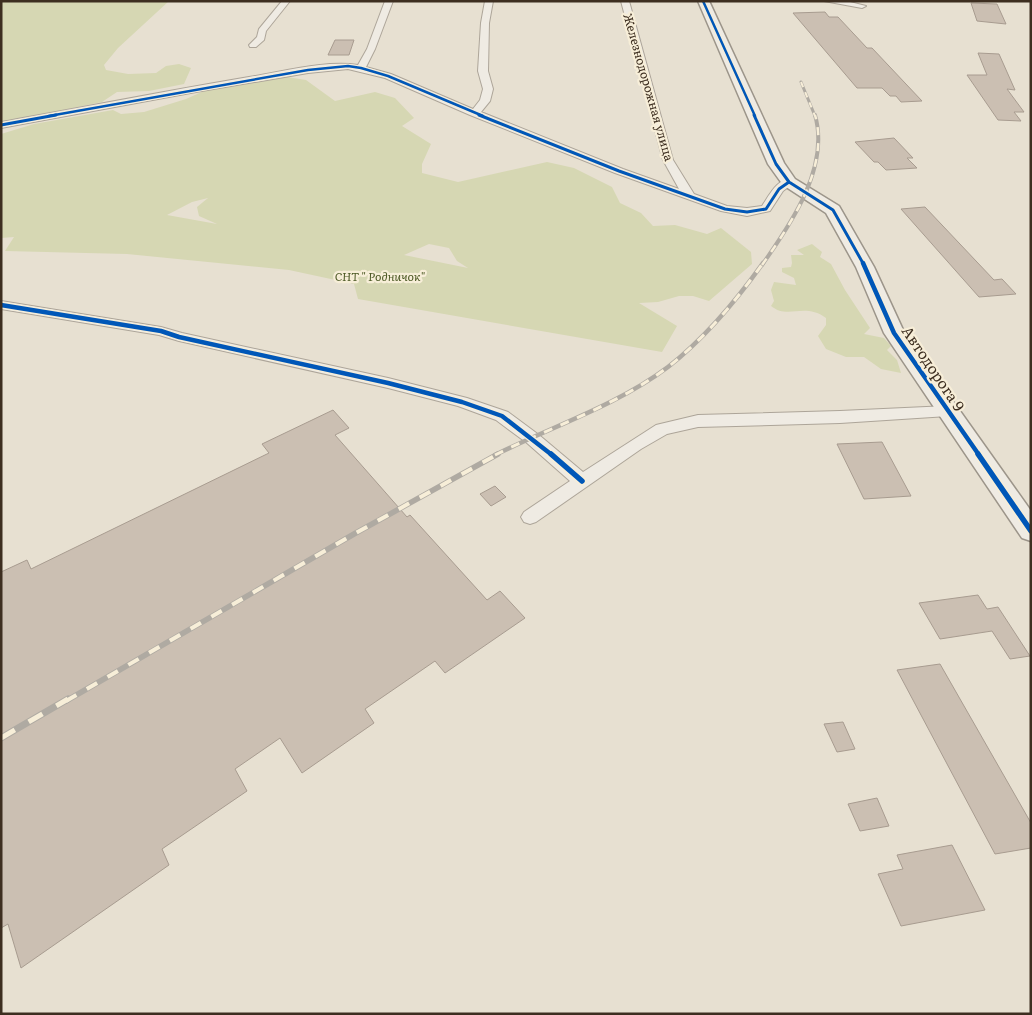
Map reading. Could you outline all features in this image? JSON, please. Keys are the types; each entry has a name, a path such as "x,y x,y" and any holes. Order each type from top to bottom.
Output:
{"street":[{"path":"253,45 261,38 262,31 286,1"},
{"path":"361,68 371,49 389,1"},
{"path":"474,113 485,101 488,88 482,72 486,53 484,23 489,1"},
{"name":"Железнодорожная улица","path":"625,1 668,160 690,197"},
{"path":"1,125 315,69 348,66 361,68 419,89 445,102 619,171 725,209 747,212 766,209 779,189 789,182 776,164 703,1"},
{"path":"828,1 862,6"},
{"name":"Автодорога 9","path":"789,182 833,210 865,268 894,333 1031,531"},
{"path":"1,305 161,331 179,338 388,383 462,402 502,416 533,439 582,481"},
{"path":"530,517 634,445 662,429 698,421 840,417 948,411"}],"green space":[{"path":"1,1 169,1 118,48 104,65 106,70 128,74 156,73 166,66 179,64 191,68 184,84 149,91 117,92 102,102 1,123"},
{"name":"СНТ \" Родничок\"","path":"287,77 306,80 335,101 375,92 395,98 414,118 402,126 431,144 422,164 422,173 458,182 547,162 574,168 612,187 620,203 641,213 653,226 675,225 707,234 721,228 751,252 752,264 709,301 693,296 679,296 658,302 639,303 677,326 662,352 358,299 354,284 289,270 127,254 5,251 14,237 1,238 1,134 34,124 113,110 121,114 144,112 186,99 204,91","holes":["208,198 197,207 199,216 217,224 167,215 192,202","429,244 449,248 457,261 468,268 404,255"]},
{"path":"812,244 822,252 820,257 831,264 845,290 870,328 864,334 884,338 891,346 887,350 897,360 901,373 881,369 864,357 846,357 826,349 818,336 826,325 826,318 818,313 811,311 784,312 771,306 774,301 771,290 774,282 796,285 794,278 782,272 782,268 791,267 791,255 804,255 797,250"}],"building":[{"path":"971,3 997,4 1006,24 977,21"},
{"path":"825,12 829,17 838,17 867,48 872,48 922,101 901,102 896,96 890,96 882,88 857,88 793,13"},
{"path":"335,40 354,40 349,55 328,55"},
{"path":"978,53 999,54 1015,90 1007,89 1024,112 1014,112 1021,121 998,120 967,75 987,75"},
{"path":"894,138 913,158 907,158 917,168 886,170 878,162 874,162 855,142"},
{"path":"925,207 994,280 1002,279 1016,294 979,297 901,209"},
{"path":"333,410 349,428 335,435 407,517 410,515 487,600 500,591 525,618 445,673 435,661 365,709 374,723 302,773 280,738 235,769 247,791 162,849 169,865 21,968 8,924 1,928 1,572 27,560 31,569 269,453 262,444"},
{"path":"882,442 911,496 864,499 837,444"},
{"path":"495,486 506,497 491,506 480,494"},
{"path":"978,595 987,609 998,607 1030,656 1010,659 992,631 940,639 919,603"},
{"path":"940,664 1031,823 1031,848 995,854 897,670"},
{"path":"843,722 855,749 837,752 824,724"},
{"path":"877,798 889,826 860,831 848,804"},
{"path":"952,845 985,910 901,926 878,874 903,869 897,855"}],"railway":[{"path":"801,82 815,116"},
{"path":"762,265 785,232 805,194 812,175 817,155 818,135 815,115"},
{"path":"495,455 606,404 648,381 668,367 695,344 719,318 763,263"},
{"path":"66,701 354,534 498,454"},
{"path":"1,738 68,699"}],"cycle path":[{"path":"703,1 776,164 789,182 833,210 865,267 894,333 1031,531"},
{"path":"1,125 196,89 308,70 348,66 388,76 619,171 725,209 747,212 766,209 779,189 789,182"},
{"path":"1,305 161,331 179,337 388,383 462,402 502,416 533,439 582,481"}]}
